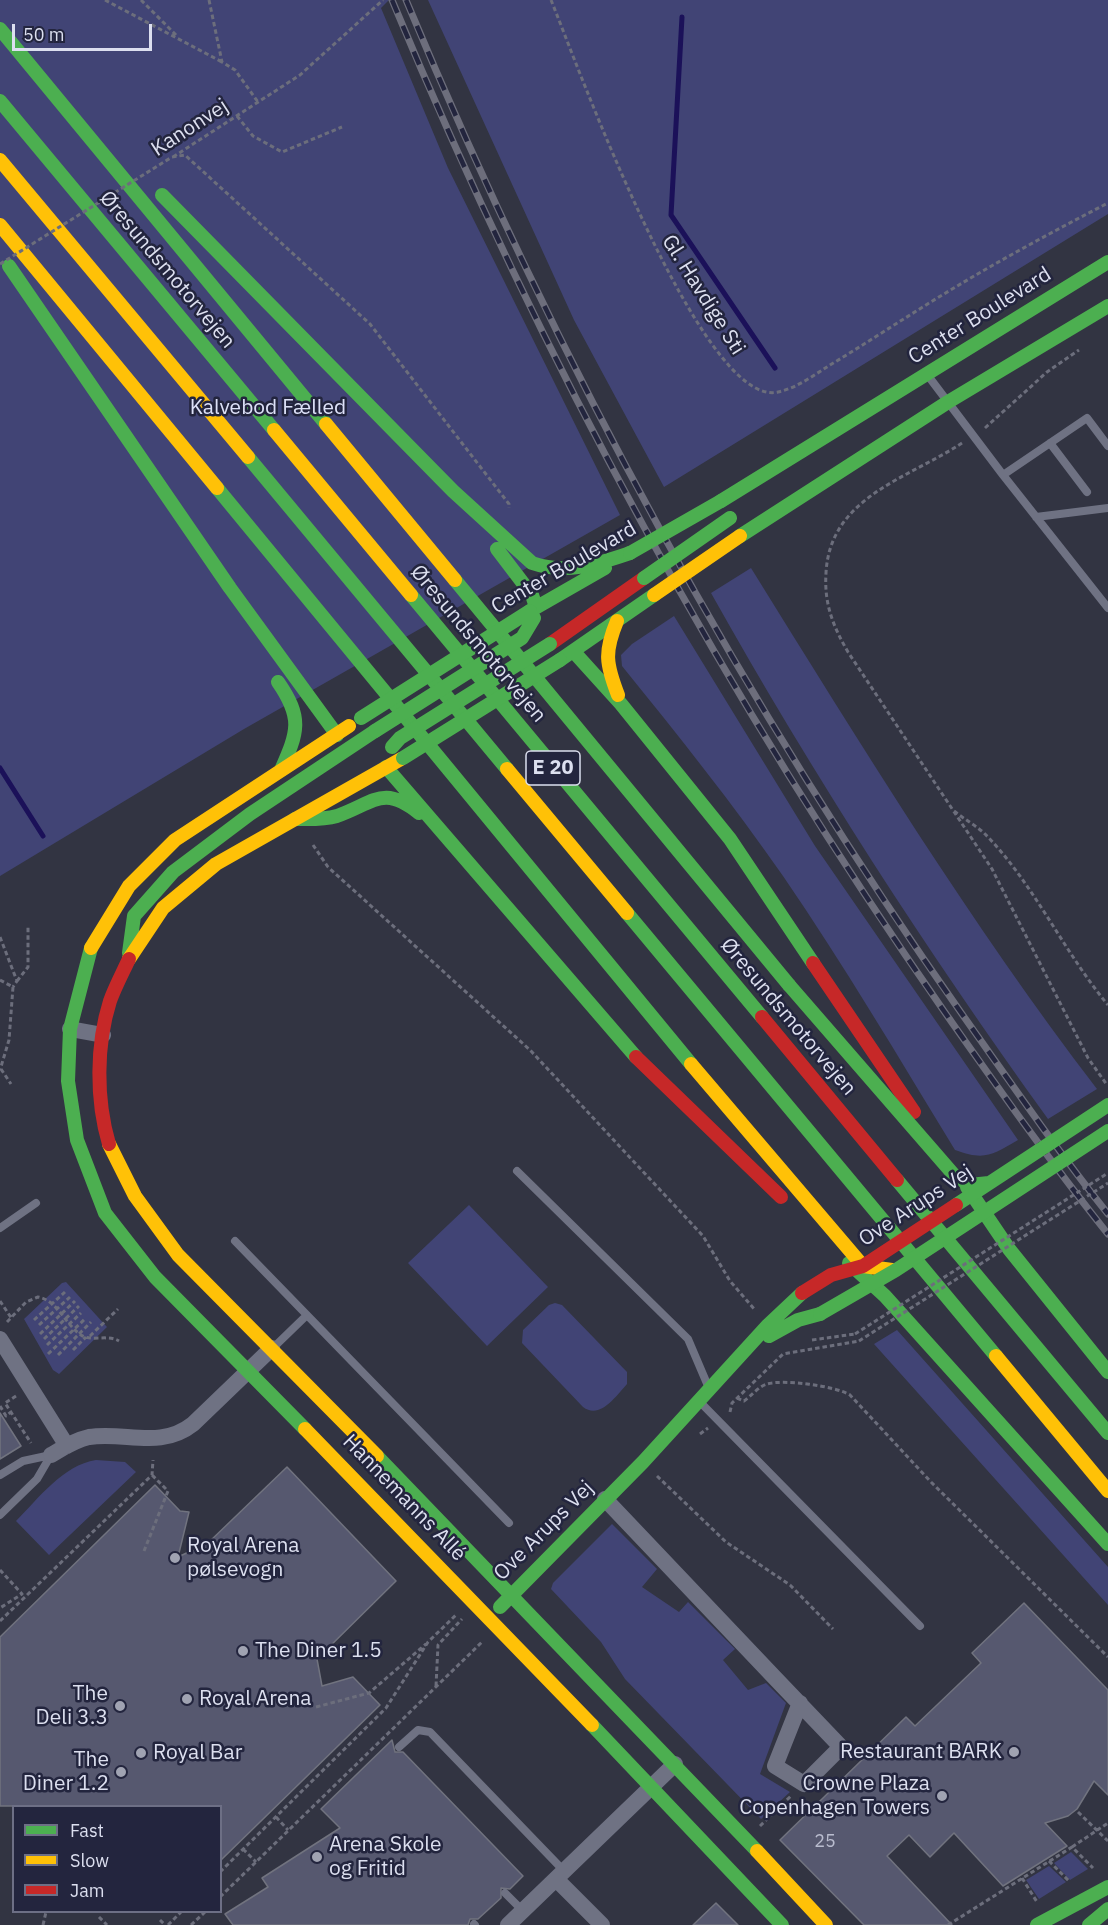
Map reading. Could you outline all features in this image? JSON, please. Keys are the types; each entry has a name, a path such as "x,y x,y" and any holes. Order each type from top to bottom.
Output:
{"main road":[{"path":"0,27 119,150"},
{"path":"0,27 789,985 954,1175 970,1185 989,1183"},
{"name":"Øresundsmotorvejen","path":"0,101 1108,1433"},
{"name":"E 20","path":"0,160 1108,1491"},
{"path":"152,185 453,491 532,563 548,570 571,571 630,553"},
{"path":"0,225 681,1052 863,1266 879,1270 896,1270"},
{"path":"0,254 336,735 359,755 386,767 646,1069 791,1207"},
{"name":"Center Boulevard","path":"70,1029 91,946 129,886 175,840 361,718 630,553 819,442 926,373 1108,262"},
{"path":"103,1035 110,1001 129,959 163,908 204,872 403,758 574,652 740,536 948,402 1108,306"},
{"path":"757,495 819,442"},
{"path":"147,467 178,538"},
{"path":"129,959 134,916 173,872 250,814 359,755 375,731 522,639 533,612 532,595 453,491"},
{"path":"386,767 392,747 400,738 556,640 734,514"},
{"path":"533,612 556,640 574,652 621,704 730,839 1010,1249 1108,1372"},
{"path":"618,621 606,646 606,663 621,704"},
{"path":"267,666 294,703 298,718 294,742 281,770"},
{"path":"295,819 325,819 378,796 396,797 414,808 454,847"},
{"name":"Hannemanns Allé","path":"70,1029 68,1081 77,1140 105,1213 155,1276 494,1622 782,1925"},
{"name":"Hannemanns Allé","path":"103,1035 99,1084 108,1142 135,1196 178,1255 272,1348 675,1764 826,1925"},
{"name":"Ove Arups Vej","path":"494,1622 511,1595 643,1462 768,1325 802,1293 836,1272 863,1266 1108,1105"},
{"name":"Ove Arups Vej","path":"728,1370 781,1328 820,1314 896,1270 1108,1131"},
{"path":"808,1223 885,1296 1108,1544"},
{"path":"1037,1925 1070,1905 1108,1887"},
{"path":"1089,1925 1108,1909"}],"street":[{"path":"70,1029 103,1035"},
{"path":"0,1339 67,1446"},
{"path":"51,1455 78,1440 96,1436 155,1439 178,1434 193,1424 272,1348"},
{"path":"605,1499 800,1703 841,1747 804,1784 776,1766 800,1703"},
{"path":"508,1925 675,1764"},
{"path":"561,1876 602,1925"}],"lane":[{"path":"926,373 1108,608"},
{"path":"1003,475 1087,418 1108,446"},
{"path":"1050,443 1087,492"},
{"path":"1036,517 1108,508"},
{"path":"517,1171 688,1339 710,1389"},
{"path":"0,1228 36,1203"},
{"path":"235,1241 509,1523"},
{"path":"272,1348 307,1315"},
{"path":"700,1401 920,1626"},
{"path":"0,1475 23,1461 51,1455"},
{"path":"0,1515 37,1479 51,1455"},
{"path":"399,1747 418,1730 426,1730 437,1738 561,1876"},
{"path":"506,1893 523,1911"}],"path":[{"path":"105,0 236,70 258,102"},
{"path":"141,0 182,41"},
{"path":"209,0 222,62"},
{"name":"Kanonvej","path":"0,264 172,158 300,75 383,0"},
{"name":"Gl. Havdige Sti","path":"551,0 651,241 699,326 726,364 753,388 776,393 802,382 950,290 1042,237 1108,203"},
{"path":"237,116 253,136 282,152 342,127"},
{"path":"172,158 185,155 370,324 509,504 510,513"},
{"path":"1082,348 1047,372 973,436 875,494 850,512 835,534 826,566 826,600 836,631 996,877 1083,1049 1108,1087"},
{"path":"949,806 983,832 994,844 1035,900 1073,961 1108,1005"},
{"path":"295,819 328,867 530,1050 703,1236 730,1281 768,1325"},
{"path":"11,1084 0,1069 9,1040 13,987 28,967 28,926"},
{"path":"0,937 18,981"},
{"path":"0,980 13,987"},
{"path":"801,1341 855,1334 1108,1173"},
{"path":"700,1434 708,1428 712,1431 737,1398 783,1354 859,1341 1108,1183"},
{"path":"34,1320 65,1292"},
{"path":"39,1325 70,1296"},
{"path":"0,1327 12,1319 20,1307 32,1298 44,1298 57,1308 64,1320 79,1334 88,1337 108,1337 118,1341"},
{"path":"0,1301 12,1319"},
{"path":"40,1334 75,1302"},
{"path":"44,1339 79,1306"},
{"path":"73,1350 118,1309"},
{"path":"47,1346 81,1313"},
{"path":"48,1354 86,1318"},
{"path":"58,1354 91,1322"},
{"path":"737,1398 744,1401 765,1384 775,1383 833,1388 850,1395 931,1482 1108,1657"},
{"path":"21,1393 5,1403 30,1443"},
{"path":"0,1406 6,1416 11,1412"},
{"path":"0,1621 23,1595 152,1475 153,1460"},
{"path":"643,1462 726,1542 790,1585 833,1629"},
{"path":"144,1551 168,1491 152,1475"},
{"path":"0,1570 23,1595"},
{"path":"0,1608 23,1595"},
{"path":"316,1707 369,1693 472,1600"},
{"path":"436,1686 438,1645 460,1621"},
{"path":"222,1895 436,1686 494,1622"},
{"path":"222,1870 386,1708 428,1642"},
{"path":"747,1839 804,1784"},
{"path":"1078,1812 1108,1841"},
{"path":"276,1817 288,1830"},
{"path":"948,1925 955,1923 1108,1823"},
{"path":"1072,1846 1094,1869"},
{"path":"243,1849 256,1862"},
{"path":"1049,1861 1071,1884"},
{"path":"1022,1878 1039,1905"},
{"path":"160,1920 167,1925 179,1913"},
{"path":"191,1925 203,1913"},
{"path":"99,1917 107,1925"},
{"path":"172,1921 176,1925"}],"green space":[{"name":"Kalvebod Fælled","path":"0,0 389,0 381,8 448,168 620,515 244,729 0,876"},
{"path":"428,0 1108,0 1108,214 664,487 574,320"},
{"path":"751,568 875,767 961,898 1097,1089 1048,1119 958,991 872,861 830,795 711,593"},
{"path":"674,616 815,846 1018,1140 988,1155 974,1155 955,1150 783,876 705,770 622,666 621,655 632,644"},
{"path":"469,1205 548,1287 487,1346 408,1263"},
{"path":"66,1282 107,1327 59,1374 53,1370 24,1319 62,1283"},
{"path":"555,1303 562,1305 627,1372 627,1384 613,1400 601,1409 596,1411 583,1407 522,1343 523,1330 549,1305"},
{"path":"897,1330 1108,1567 1108,1605 874,1344"},
{"path":"96,1460 125,1462 136,1472 49,1555 16,1521 42,1493 62,1476 84,1463"},
{"path":"612,1524 657,1569 642,1587 679,1612 688,1602 735,1649 723,1660 748,1690 766,1683 786,1703 760,1774 790,1792 761,1819 625,1679 601,1642 551,1589 553,1583"},
{"path":"1071,1852 1088,1869 1070,1880 1054,1863"},
{"path":"1049,1866 1066,1882 1039,1899 1026,1880"}],"building":[{"path":"0,1413 21,1446 0,1459"},
{"name":"Royal Arena","path":"287,1467 396,1581 317,1659 322,1686 353,1677 380,1705 222,1859 222,1805 0,1806 0,1637 155,1485 180,1511 189,1512 178,1557 208,1543"},
{"path":"1024,1603 1108,1690 1108,1795 1094,1781 1077,1809 1068,1816 1045,1823 1067,1846 1003,1886 954,1833 930,1857 909,1835 887,1856 952,1925 864,1925 780,1840 906,1717 915,1726 981,1663 972,1653"},
{"path":"392,1740 395,1752 403,1752 523,1876 510,1889 501,1888 501,1898 478,1919 470,1919 468,1925 233,1925 225,1914 268,1887 262,1878 340,1828 321,1809"},
{"path":"716,1903 738,1925 693,1925"}],"waterway":[{"path":"682,17 671,215 775,368"},
{"path":"0,768 43,836"}],"railway":[{"path":"392,0 449,133 510,265 574,394 713,648 787,772 865,894 1006,1098 1108,1234"},
{"path":"406,0 524,265 656,522 727,648 802,772 880,894 1016,1090 1108,1214"}],"traffic: fast":[{"path":"0,29 326,424"},
{"path":"0,101 274,430"},
{"path":"162,195 453,491 532,563 557,568 582,567 630,553"},
{"path":"721,501 1108,262"},
{"path":"9,266 230,588 337,735"},
{"path":"740,536 948,402 1108,306"},
{"path":"248,457 507,769"},
{"path":"217,488 691,1064"},
{"path":"630,553 721,501"},
{"path":"644,578 730,518"},
{"path":"497,549 532,595 536,607"},
{"path":"530,611 605,568"},
{"path":"455,580 789,985"},
{"path":"411,595 762,1017"},
{"path":"560,660 654,595"},
{"path":"361,718 530,611"},
{"path":"375,731 522,638 534,618"},
{"path":"392,747 400,738 550,644"},
{"path":"574,652 621,704 730,839 813,963"},
{"path":"403,758 560,660"},
{"path":"278,682 291,706 295,725 291,745 281,770"},
{"path":"129,953 134,916 173,872 250,814 375,731"},
{"path":"386,767 636,1057"},
{"path":"295,819 337,816 378,799 387,798 407,804 419,813"},
{"path":"627,913 996,1356"},
{"path":"91,948 70,1029 68,1081 77,1140 105,1213 155,1277 305,1429"},
{"path":"789,985 954,1175 970,1185 989,1183"},
{"path":"956,1205 1108,1105"},
{"path":"820,1314 896,1270 1108,1131"},
{"path":"897,1180 1108,1433"},
{"path":"967,1187 1009,1249 1108,1372"},
{"path":"849,1263 885,1296 1108,1544"},
{"path":"500,1607 643,1462 768,1325 802,1293"},
{"path":"769,1336 798,1320 820,1314"},
{"path":"377,1456 757,1851"},
{"path":"592,1725 782,1925"},
{"path":"1037,1925 1108,1887"},
{"path":"1089,1925 1108,1909"}],"traffic: slow":[{"path":"0,160 248,457"},
{"path":"0,225 217,488"},
{"path":"326,424 455,580"},
{"path":"274,430 411,595"},
{"path":"654,595 740,536"},
{"path":"617,621 610,641 608,658 618,695"},
{"path":"91,948 129,886 175,840 349,726"},
{"path":"129,959 163,908 216,864 401,759"},
{"path":"507,769 627,913"},
{"path":"691,1064 863,1266 892,1270"},
{"path":"109,1144 135,1196 178,1255 377,1456"},
{"path":"996,1356 1108,1491"},
{"path":"305,1429 592,1725"},
{"path":"757,1851 826,1925"}],"traffic: jam":[{"path":"550,644 644,578"},
{"path":"109,1144 100,1091 100,1054 110,1001 129,959"},
{"path":"813,963 914,1112"},
{"path":"762,1017 897,1180"},
{"path":"636,1057 781,1197"},
{"path":"802,1293 831,1275 863,1266 956,1205"}],"place":[{"name":"Royal Arena pølsevogn","path":"175,1558"},
{"name":"The Diner 1.5","path":"243,1651"},
{"name":"Royal Arena","path":"187,1699"},
{"name":"The Deli 3.3","path":"120,1706"},
{"name":"Restaurant BARK","path":"1014,1752"},
{"name":"Royal Bar","path":"141,1753"},
{"name":"The Diner 1.2","path":"121,1772"},
{"name":"Crowne Plaza Copenhagen Towers","path":"942,1796"},
{"name":"Arena Skole og Fritid","path":"317,1857"}]}
